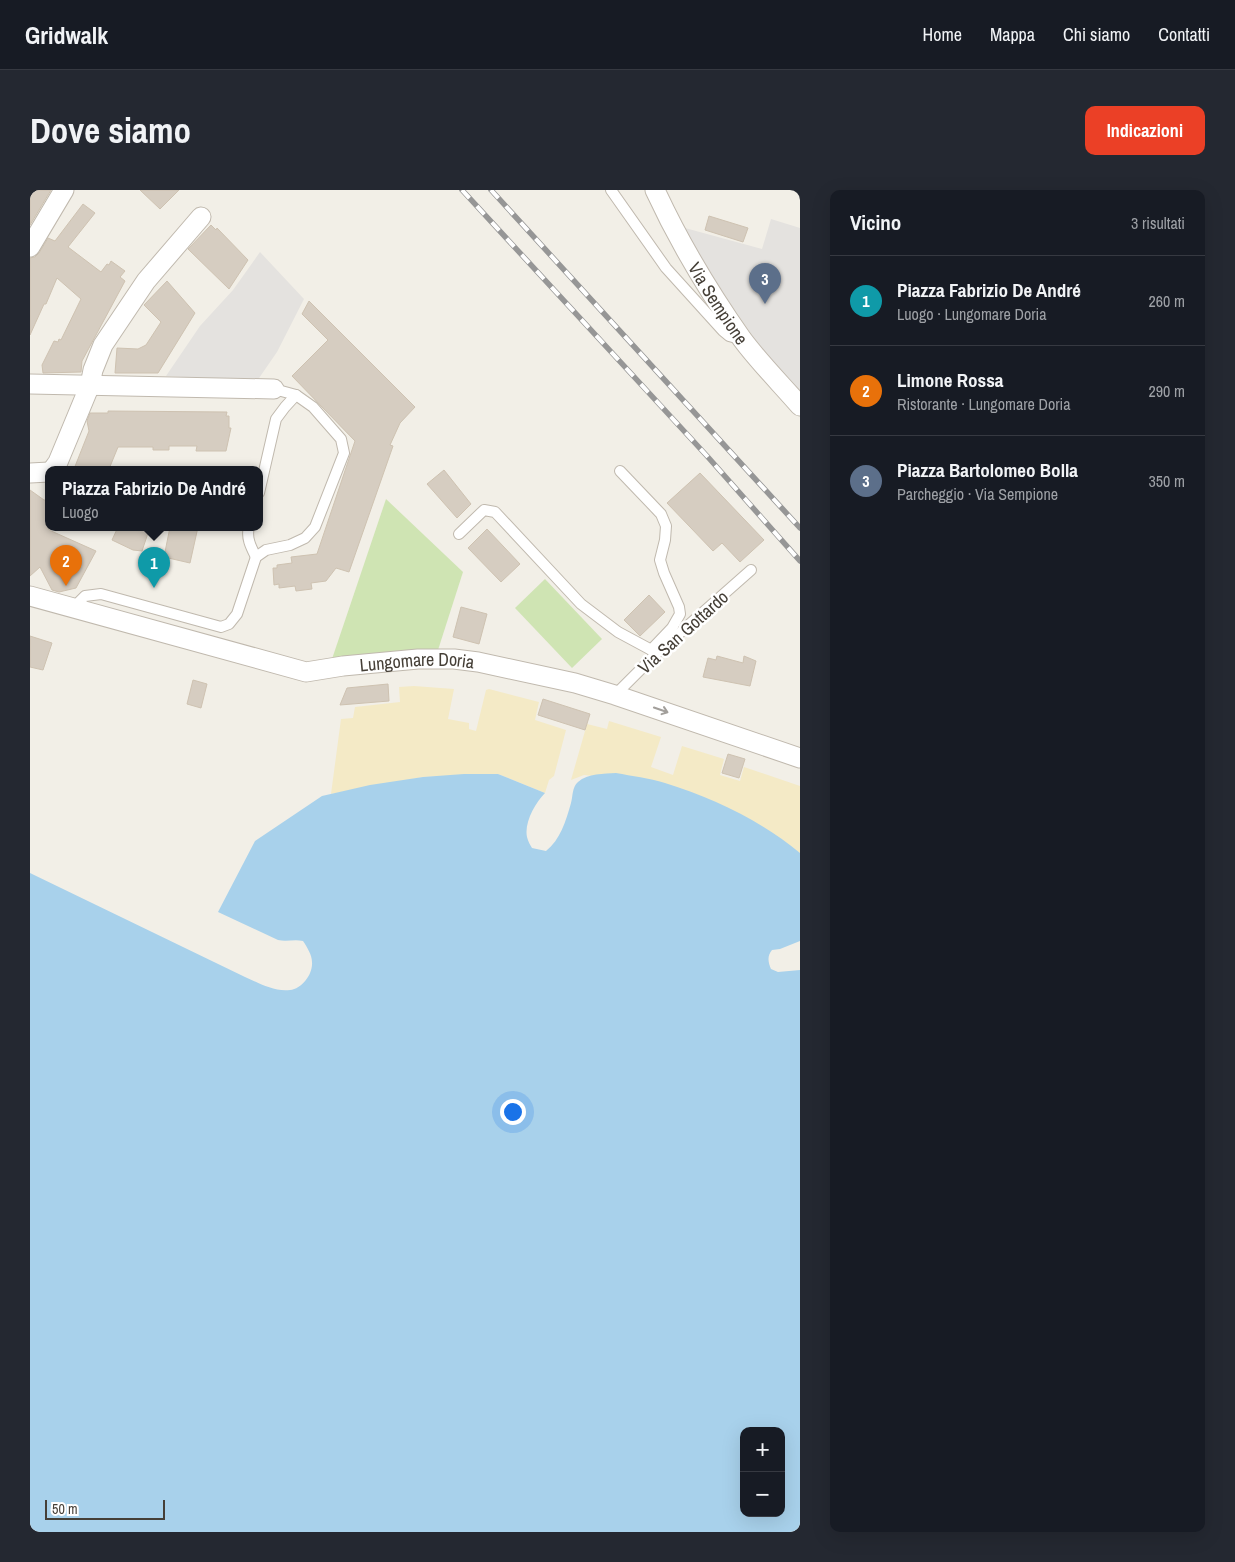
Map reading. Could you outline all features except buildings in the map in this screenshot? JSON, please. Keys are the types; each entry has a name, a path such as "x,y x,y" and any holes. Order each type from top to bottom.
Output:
{"street":[{"path":"30,247 64,190"},
{"name":"Via Sempione","path":"654,190 686,250 743,340 800,406"},
{"path":"55,466 90,385 93,370 103,345 146,281 202,217"},
{"path":"30,384 274,389"},
{"path":"30,473 45,472"},
{"name":"Lungomare Doria","path":"30,596 306,672 342,666 399,661 454,659 478,662 575,683 800,758"}],"lane":[{"path":"611,190 666,268 723,331 729,336 743,340"},
{"path":"73,608 85,596 101,594 221,627 228,624 236,614 256,557 266,550 290,545 305,538 315,527 344,452 341,439 313,407 296,395 274,389"},
{"path":"263,476 276,419 296,395"},
{"path":"459,534 484,510 495,512 581,604 618,632 654,652 680,614 660,560 666,540 666,526 661,514 620,471"},
{"path":"248,531 249,544 256,557"},
{"name":"Via San Gottardo","path":"615,695 654,652 751,570"}],"green space":[{"path":"386,499 463,572 438,650 332,659"},
{"path":"545,579 602,639 572,668 515,608"}],"sand":[{"path":"414,686 454,689 448,719 469,723 469,729 476,731 486,690 489,689 539,702 535,720 566,730 554,776 549,780 545,793 498,774 423,777 331,794 341,719 353,718 355,707 400,702 399,687"},
{"path":"609,721 661,737 651,767 673,775 682,746 724,759 720,775 740,781 744,767 800,786 800,864 612,778 584,775 571,780 587,724 607,729"}],"shaded area":[{"path":"771,219 800,228 800,395 760,347 688,241 685,228 762,249"},
{"path":"260,252 304,299 277,352 257,381 166,376 200,326 233,290"}],"water":[{"path":"616,773 647,778 719,803 753,821 800,853 800,941 772,950 769,955 769,964 771,969 778,972 800,970 800,1532 30,1532 30,873 256,982 272,988 290,990 299,987 311,971 311,957 303,941 278,940 218,912 255,841 322,796 370,785 423,777 498,774 545,793 531,814 527,826 527,838 532,848 546,851 551,847 562,830 576,784 591,775"}],"railway":[{"path":"462,190 707,456 800,561"},
{"path":"491,190 800,528"}],"place":[{"name":"Piazza Bartolomeo Bolla","path":"765,304"},
{"name":"Limone Rossa","path":"66,586"},
{"name":"Piazza Fabrizio De André","path":"154,588"}]}
